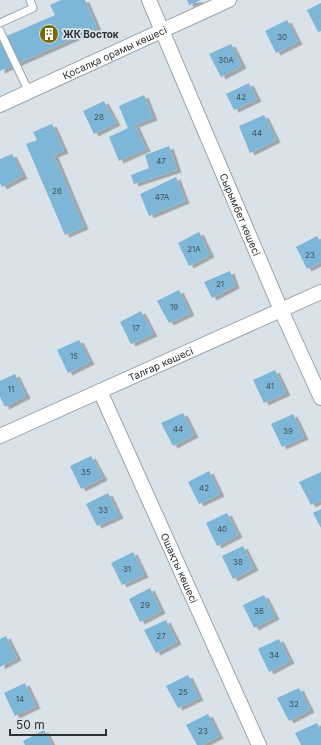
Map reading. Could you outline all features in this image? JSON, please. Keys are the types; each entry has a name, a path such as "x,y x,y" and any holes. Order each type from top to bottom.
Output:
{"street":[{"name":"Сырымбет көшесі","path":"149,0 281,310 321,398"},
{"name":"Қосалқа орамы көшесі","path":"0,105 228,0"},
{"name":"Талғар көшесі","path":"0,436 321,292"},
{"name":"Ошақты көшесі","path":"100,391 259,745"}],"lane":[{"path":"0,23 33,8 30,0"},
{"path":"0,31 29,92"}],"building":[{"name":"ЖК Восток","path":"61,0 85,0 97,28 0,71 0,39 55,15 50,5"},
{"path":"187,0 201,0 189,5"},
{"path":"321,3 321,31 318,32 307,10"},
{"path":"287,20 298,42 276,53 265,31"},
{"path":"231,44 242,66 221,77 209,54"},
{"path":"249,83 257,99 234,110 226,94"},
{"path":"144,95 153,118 135,125 146,149 119,161 109,137 128,128 119,106"},
{"path":"104,101 116,123 94,134 83,111"},
{"path":"264,115 276,140 250,153 239,126"},
{"path":"52,124 64,151 54,155 84,227 65,235 26,144 37,140 33,132"},
{"path":"169,146 177,170 134,184 131,175 149,168 145,155"},
{"path":"12,154 23,176 2,187 0,183 0,159"},
{"path":"176,177 185,201 149,216 140,194"},
{"path":"199,232 210,255 189,266 178,243"},
{"path":"317,236 321,243 321,262 307,269 296,247"},
{"path":"230,271 235,286 212,298 204,282"},
{"path":"179,290 190,313 169,323 157,301"},
{"path":"141,311 153,334 131,344 120,322"},
{"path":"79,340 90,362 68,373 57,350"},
{"path":"275,370 286,393 264,403 253,380"},
{"path":"15,374 26,396 5,407 0,397 0,381"},
{"path":"183,413 194,435 173,446 161,423"},
{"path":"293,414 304,437 282,447 271,424"},
{"path":"91,456 103,478 81,489 70,466"},
{"path":"209,471 220,494 199,504 188,482"},
{"path":"321,472 321,500 311,505 299,482"},
{"path":"108,493 119,516 97,526 86,504"},
{"path":"321,509 321,528 313,513"},
{"path":"227,513 238,535 217,546 206,523"},
{"path":"243,546 254,568 233,579 222,556"},
{"path":"133,552 144,575 122,585 111,563"},
{"path":"150,588 161,611 140,622 129,599"},
{"path":"264,595 275,617 254,628 243,605"},
{"path":"166,620 177,642 156,653 144,630"},
{"path":"6,636 17,658 0,667 0,639"},
{"path":"279,639 290,661 269,672 258,649"},
{"path":"188,675 199,698 178,708 166,686"},
{"path":"25,683 36,706 15,716 4,693"},
{"path":"299,688 310,710 289,721 277,698"},
{"path":"208,714 219,736 202,745 197,745 186,725"},
{"path":"317,723 321,731 321,745 301,745 295,733"},
{"path":"44,730 52,745 25,745 23,741"}],"place":[{"name":"ЖК Восток","path":"49,34"}]}
